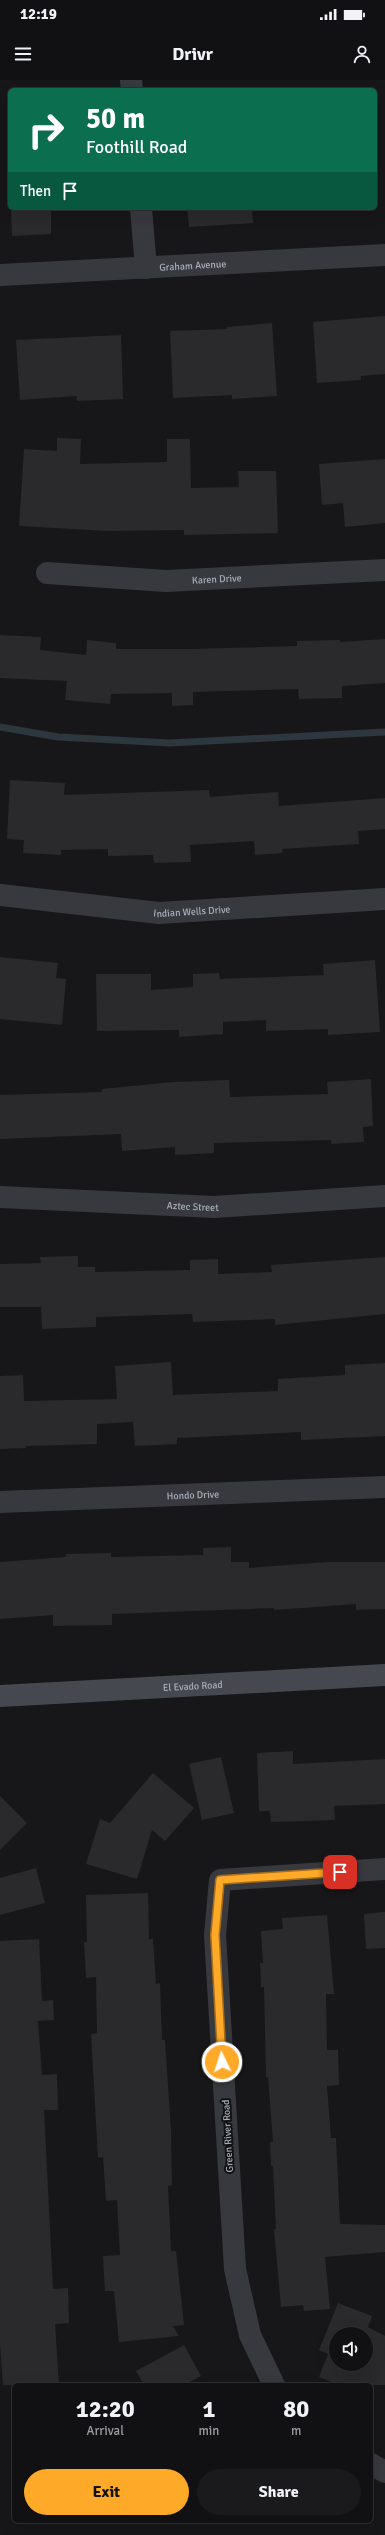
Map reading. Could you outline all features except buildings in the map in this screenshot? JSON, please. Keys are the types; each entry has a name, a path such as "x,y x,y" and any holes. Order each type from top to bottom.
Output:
{"main road":[{"name":"El Evado Road","path":"0,1696 385,1675"}],"street":[{"path":"141,210 146,268"},
{"name":"Graham Avenue","path":"0,275 385,255"},
{"name":"Karen Drive","path":"48,573 166,581 385,570"},
{"name":"Indian Wells Drive","path":"0,895 159,913 385,900"},
{"name":"Aztec Street","path":"0,1197 214,1207 385,1196"},
{"name":"Hondo Drive","path":"0,1502 385,1487"},
{"name":"Green River Road","path":"273,2383 250,2335 235,2269 215,1935 220,1880 385,1869"},
{"path":"373,2465 385,2472"}],"waterway":[{"path":"0,727 58,737 170,743 385,732"}],"route":[{"path":"222,2062 215,1935 220,1880 340,1872"}]}
